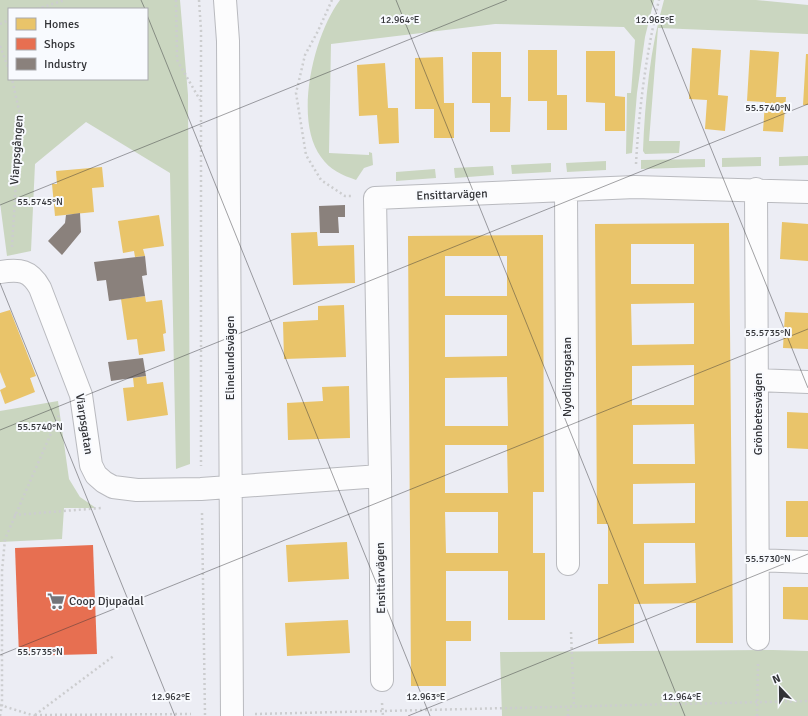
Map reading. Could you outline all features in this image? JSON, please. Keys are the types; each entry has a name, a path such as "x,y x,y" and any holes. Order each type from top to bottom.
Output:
{"street":[{"name":"Elinelundsvägen","path":"225,0 228,49 231,486 241,715"},
{"name":"Ensittarvägen","path":"382,680 375,198 635,187 756,189 808,192"},
{"name":"Grönbetesvägen","path":"756,189 758,639"},
{"name":"Nyodlingsgatan","path":"566,191 568,564"},
{"name":"Viarpsgatan","path":"5,271 27,273 35,279 40,288 81,395 88,451 91,465 96,475 113,487 137,490 201,489 231,486"},
{"path":"758,380 808,382"},
{"path":"231,486 380,476"},
{"path":"757,560 808,562"}],"path":[{"path":"40,8 65,0"},
{"path":"176,0 176,60 201,100"},
{"path":"199,0 201,100 201,489 205,716"},
{"path":"332,0 305,55 296,93 306,155 321,180 345,196 375,198"},
{"path":"635,187 644,79 650,36 659,0"},
{"path":"0,46 8,67"},
{"name":"Viarpsgången","path":"5,271 14,191 20,115 12,80"},
{"path":"0,716 1,571 5,539 14,515 61,410"},
{"path":"14,515 104,508"},
{"path":"571,632 574,707"},
{"path":"757,716 758,639"},
{"path":"35,716 116,655"},
{"path":"241,715 808,701"},
{"path":"1,705 35,716 191,714"},
{"path":"568,707 568,716"},
{"path":"382,711 382,716"}],"green space":[{"path":"0,0 180,0 188,95 190,464 176,469 170,173 86,122 35,164 31,251 7,256 0,203"},
{"path":"340,0 654,0 645,37 637,93 632,153 626,154 627,93 631,93 635,40 624,27 495,24 331,44 329,153 369,155 369,152 372,153 373,165 364,168 356,180 341,174 332,169 321,157 313,141 308,122 310,77 315,55 322,34"},
{"path":"664,0 756,0 808,5 808,34 658,28 649,141 680,141 679,153 645,154 643,151 649,75 655,37"},
{"path":"808,156 808,165 779,166 779,157"},
{"path":"761,157 761,166 722,167 722,158"},
{"path":"705,159 705,167 641,169 641,160"},
{"path":"606,161 606,170 567,172 566,163"},
{"path":"551,163 551,172 512,174 511,165"},
{"path":"493,166 494,175 455,178 454,168"},
{"path":"435,169 436,178 396,181 396,172"},
{"path":"58,401 69,479 80,497 96,508 64,508 62,539 0,542 0,411"},
{"path":"808,651 808,716 502,716 500,652"}],"building: Homes":[{"path":"692,48 721,50 718,95 728,96 725,131 705,129 707,100 689,99"},
{"path":"528,50 557,50 557,95 567,95 567,130 547,130 547,101 528,101"},
{"path":"750,50 779,52 776,97 786,97 783,132 763,131 765,102 747,101"},
{"path":"586,51 615,51 615,96 625,97 625,131 605,131 605,103 586,102"},
{"path":"472,52 501,52 501,97 511,97 510,132 490,132 490,103 472,103"},
{"path":"806,54 808,54 808,105 803,105"},
{"path":"443,57 444,103 454,103 454,138 434,138 434,109 415,109 415,58"},
{"path":"385,63 388,108 398,108 399,143 379,144 377,115 359,116 357,65"},
{"path":"102,167 104,187 92,188 94,212 55,216 52,184 57,184 56,171"},
{"path":"159,215 164,246 143,249 145,256 135,257 134,251 123,253 118,221"},
{"path":"782,222 808,224 808,261 780,259"},
{"path":"729,223 733,643 696,643 696,603 634,604 634,643 598,644 598,584 608,584 608,524 597,524 595,224","holes":["631,244 694,244 694,284 631,284","694,303 694,344 632,345 631,304","694,365 694,405 632,405 632,366","694,424 695,464 633,464 633,425","695,483 695,523 633,524 633,484","644,543 695,543 696,583 644,584"]},
{"path":"317,232 318,246 354,245 355,283 293,285 291,233"},
{"path":"543,235 544,492 533,492 533,553 545,553 545,620 508,620 508,571 446,571 446,621 471,621 471,641 446,641 446,686 411,686 408,236","holes":["445,256 507,256 507,296 445,296","445,315 507,315 507,356 445,357","507,377 508,426 445,426 445,378","445,445 507,445 508,493 445,493","445,512 498,512 498,553 446,553"]},
{"path":"145,296 146,302 162,300 166,333 163,334 165,351 139,355 137,339 127,340 121,299"},
{"path":"344,305 346,357 284,359 283,322 318,320 318,306"},
{"path":"10,310 36,376 30,378 35,392 5,404 0,390 6,387 0,372 0,313"},
{"path":"785,312 808,313 808,349 783,348"},
{"path":"146,376 147,384 163,382 168,415 127,421 123,388 134,387 133,378"},
{"path":"349,386 350,438 288,440 287,403 323,401 322,387"},
{"path":"787,412 808,413 808,449 787,448"},
{"path":"786,501 808,501 808,537 786,537"},
{"path":"347,542 349,579 288,582 286,545"},
{"path":"783,587 808,587 808,620 783,619"},
{"path":"348,620 350,653 287,656 285,623"}],"building: Shops":[{"name":"Coop Djupadal","path":"93,545 97,654 19,656 15,548"}],"building: Industry":[{"path":"345,205 345,217 338,217 339,233 320,233 319,206"},
{"path":"80,213 81,232 62,255 48,241 65,223 66,215"},
{"path":"145,256 147,275 142,276 145,296 109,301 106,280 97,281 94,262"},
{"path":"143,358 146,376 111,381 108,362"}],"place":[{"name":"Coop Djupadal","path":"56,601"}]}
